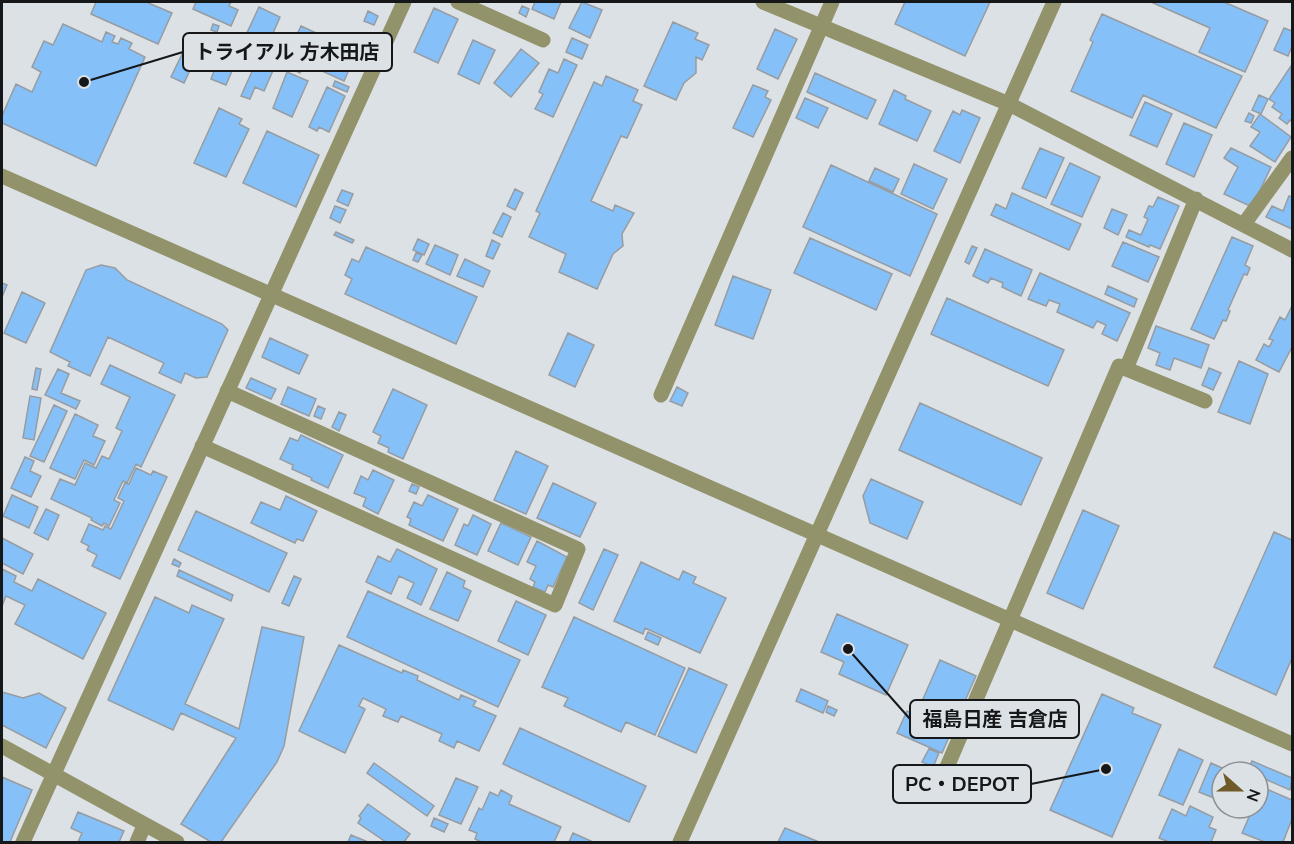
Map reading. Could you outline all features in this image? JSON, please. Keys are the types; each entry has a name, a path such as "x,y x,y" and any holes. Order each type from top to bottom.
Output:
{"street":[{"path":"23,843 270,293 404,2"},
{"path":"458,2 543,40"},
{"path":"763,2 1009,104 1293,250"},
{"path":"661,395 832,2"},
{"path":"681,843 1054,2"},
{"path":"1244,224 1293,158"},
{"path":"2,177 1293,744"},
{"path":"1126,369 1196,199"},
{"path":"944,774 1119,366 1205,400"},
{"path":"202,446 555,605 579,549 227,391"},
{"path":"2,746 177,843"},
{"path":"136,843 144,826"}],"building":[{"path":"96,2 146,2 172,13 158,44 91,14"},
{"path":"196,2 231,2 229,6 238,10 231,26 193,9"},
{"path":"535,2 561,2 554,19 532,9"},
{"path":"582,2 602,10 590,38 569,28"},
{"path":"905,2 990,2 965,56 895,24"},
{"path":"1151,2 1224,2 1268,21 1245,72 1199,52 1210,28"},
{"path":"522,6 529,9 526,17 519,13"},
{"path":"259,7 280,17 267,47 245,37"},
{"path":"434,8 458,19 438,63 414,52"},
{"path":"368,11 378,16 374,25 364,21"},
{"path":"1102,14 1242,76 1216,128 1143,95 1132,118 1071,91 1093,42 1090,40"},
{"path":"673,22 698,33 695,39 709,45 702,60 696,57 696,73 684,83 676,100 644,86"},
{"path":"63,24 102,42 106,32 115,36 112,42 118,44 121,38 132,43 129,49 145,57 96,166 2,123 2,116 16,84 32,92 41,72 32,67 44,41 53,45"},
{"path":"213,24 219,26 217,32 211,30"},
{"path":"301,26 323,36 308,69 303,66 300,73 271,59 278,43 290,49"},
{"path":"1284,28 1292,31 1292,46 1288,56 1274,50"},
{"path":"775,29 797,39 778,79 757,69"},
{"path":"572,38 588,45 582,59 566,52"},
{"path":"473,40 495,50 479,84 458,74"},
{"path":"188,42 201,47 184,83 171,77"},
{"path":"212,42 223,47 225,43 241,50 226,85 211,79 215,68 211,66 215,57 207,53"},
{"path":"339,42 351,48 348,53 355,56 344,81 324,72"},
{"path":"521,49 539,63 511,97 494,83"},
{"path":"258,58 275,66 264,91 255,87 250,99 241,96"},
{"path":"564,59 577,65 553,117 535,109 543,94 539,92 549,69 558,73"},
{"path":"1291,66 1292,122 1290,120 1287,124 1279,118 1282,114 1272,107 1275,103 1269,99"},
{"path":"287,72 308,81 292,117 273,108"},
{"path":"815,73 876,100 867,119 807,92"},
{"path":"606,76 638,90 633,101 642,105 627,138 621,136 591,201 613,211 615,205 634,213 622,234 623,246 613,254 597,289 559,272 566,254 529,237 540,213 536,211 594,82 602,86"},
{"path":"335,81 349,87 347,92 333,86"},
{"path":"753,85 768,91 765,97 771,100 753,137 733,128"},
{"path":"327,87 345,96 329,132 319,127 317,131 309,127"},
{"path":"894,90 906,96 905,99 931,111 917,141 879,124"},
{"path":"1259,95 1268,99 1261,114 1252,110"},
{"path":"805,98 828,108 818,128 796,118"},
{"path":"1145,102 1172,114 1157,147 1130,135"},
{"path":"219,108 242,119 239,124 249,129 226,177 194,163"},
{"path":"962,110 980,118 960,163 934,151 953,111 960,115"},
{"path":"1249,113 1254,116 1251,123 1245,121"},
{"path":"1260,114 1291,137 1275,162 1250,146 1260,132 1251,127"},
{"path":"1184,123 1212,135 1194,177 1166,164"},
{"path":"267,131 319,155 296,207 243,183"},
{"path":"1040,148 1064,158 1046,198 1022,188"},
{"path":"1231,148 1271,167 1252,207 1224,194 1238,167 1224,158"},
{"path":"1070,163 1100,177 1082,217 1051,204"},
{"path":"914,164 947,179 933,209 901,194"},
{"path":"831,165 937,214 910,276 803,227"},
{"path":"875,168 899,179 893,192 869,181"},
{"path":"515,189 523,193 515,210 507,206"},
{"path":"342,190 353,194 348,206 337,201"},
{"path":"1012,193 1081,224 1069,250 991,215 996,204 1006,209"},
{"path":"1289,196 1292,197 1292,229 1266,217 1272,206 1283,211"},
{"path":"1158,197 1179,206 1160,249 1126,237 1129,230 1141,235 1148,219 1144,217 1149,206 1153,207"},
{"path":"335,206 346,210 340,223 330,218"},
{"path":"1112,209 1127,215 1118,235 1104,228"},
{"path":"503,213 511,217 502,237 493,233"},
{"path":"336,232 354,240 352,243 334,235"},
{"path":"1232,237 1253,246 1245,265 1250,268 1247,275 1244,274 1228,310 1230,311 1226,321 1223,320 1214,339 1191,329"},
{"path":"810,238 892,274 876,310 794,273"},
{"path":"418,239 429,244 424,255 413,250"},
{"path":"492,240 500,244 493,259 486,256"},
{"path":"1123,242 1159,257 1148,282 1112,266"},
{"path":"435,245 458,255 450,275 426,264"},
{"path":"972,246 977,248 969,264 965,262"},
{"path":"366,247 477,297 456,344 345,294 352,279 345,275 352,259 359,262"},
{"path":"985,249 1032,270 1021,296 1002,287 1003,283 991,278 988,283 973,276"},
{"path":"416,253 422,255 418,262 413,260"},
{"path":"465,259 490,271 483,287 457,276"},
{"path":"101,265 115,268 127,280 222,324 228,330 207,377 196,378 185,373 181,383 159,373 164,363 108,337 90,376 68,366 70,362 50,352 86,270"},
{"path":"1040,273 1130,313 1117,341 1102,334 1106,325 1097,321 1093,328 1057,312 1060,304 1049,300 1046,306 1028,299"},
{"path":"733,276 771,290 753,339 715,325"},
{"path":"2,283 7,285 2,297"},
{"path":"1108,286 1137,299 1134,307 1105,294"},
{"path":"22,292 45,303 26,343 4,333"},
{"path":"947,298 1064,350 1048,386 931,334"},
{"path":"1292,306 1292,347 1279,372 1256,360 1264,344 1269,347 1273,340 1269,339 1280,317 1285,320"},
{"path":"1156,326 1209,345 1201,368 1174,358 1170,370 1156,365 1160,353 1148,348"},
{"path":"568,333 594,345 575,387 549,375"},
{"path":"270,338 308,355 299,374 262,357"},
{"path":"1239,361 1268,374 1250,424 1218,412"},
{"path":"110,365 175,395 141,467 136,464 127,483 123,481 114,500 120,503 109,526 104,523 102,526 91,520 92,518 51,499 60,479 75,485 85,463 96,468 102,456 109,459 122,431 116,428 130,397 101,384"},
{"path":"36,368 41,369 37,390 32,389"},
{"path":"1209,368 1221,373 1213,390 1202,385"},
{"path":"58,369 69,374 61,393 80,401 76,409 45,395"},
{"path":"251,378 276,389 271,399 246,388"},
{"path":"288,387 316,399 309,416 281,404"},
{"path":"677,387 688,393 682,406 670,401"},
{"path":"393,389 427,405 403,459 388,452 389,448 378,443 381,436 373,432"},
{"path":"30,396 41,398 34,440 23,438"},
{"path":"920,403 1042,458 1021,505 899,450"},
{"path":"54,405 67,411 44,462 30,456"},
{"path":"318,406 325,409 321,419 314,416"},
{"path":"339,412 346,415 339,431 332,427"},
{"path":"75,414 98,425 93,436 105,441 94,465 84,460 75,479 50,468"},
{"path":"301,435 343,455 328,488 292,469 293,465 280,459 290,438 298,441"},
{"path":"516,451 548,466 526,514 494,500"},
{"path":"25,457 34,461 30,471 41,476 31,497 11,488"},
{"path":"136,468 151,475 153,471 167,477 120,579 92,566 97,555 87,550 89,546 81,542 89,524 103,530 105,526 111,529 124,501 118,498 125,483 129,484"},
{"path":"373,470 394,480 378,514 363,506 366,498 354,493 361,476 368,480"},
{"path":"871,479 923,502 907,539 870,523 863,496"},
{"path":"553,483 596,503 580,537 537,518"},
{"path":"412,484 419,487 416,494 409,491"},
{"path":"12,495 38,507 29,528 3,516"},
{"path":"428,495 458,509 443,541 409,525 411,519 407,517 414,502 422,506"},
{"path":"286,496 317,511 303,541 297,539 295,543 251,523 261,502 280,510"},
{"path":"46,509 59,515 48,540 34,533"},
{"path":"1083,510 1119,526 1083,609 1047,593"},
{"path":"196,511 287,553 269,592 178,550"},
{"path":"473,515 491,524 477,555 455,545 464,524 468,526"},
{"path":"501,523 531,537 518,565 488,551"},
{"path":"1274,532 1292,540 1292,658 1276,695 1214,667"},
{"path":"2,538 33,554 23,574 2,563"},
{"path":"537,541 567,557 553,587 548,585 545,592 533,587 535,582 530,579 536,566 527,562"},
{"path":"397,549 437,569 421,605 407,598 414,583 399,576 391,594 366,582 378,556 390,562"},
{"path":"604,549 618,555 593,610 579,603"},
{"path":"174,559 181,563 179,567 172,564"},
{"path":"641,562 679,580 683,571 696,577 693,583 726,598 700,653 645,628 643,634 614,621"},
{"path":"2,569 16,576 14,582 32,591 38,579 106,613 83,659 15,624 25,605 6,596 2,606"},
{"path":"179,570 233,595 231,601 177,576"},
{"path":"447,572 465,581 463,587 471,591 458,621 430,609"},
{"path":"294,576 301,579 289,606 282,603"},
{"path":"368,591 520,660 498,707 347,637"},
{"path":"155,597 189,613 192,605 224,619 185,704 239,729 262,627 304,637 284,746 277,762 221,842 211,842 181,824 236,738 181,713 173,730 108,700"},
{"path":"516,601 546,615 528,655 498,641"},
{"path":"837,614 908,645 886,695 839,674 844,662 821,652"},
{"path":"574,617 685,668 655,735 626,722 621,732 564,706 568,698 542,687"},
{"path":"648,632 661,638 658,645 645,639"},
{"path":"339,645 402,673 403,670 418,676 417,680 459,700 461,695 476,701 473,706 496,716 479,751 457,741 454,748 439,741 442,734 401,716 398,722 383,716 386,709 363,698 359,706 365,709 345,753 299,731"},
{"path":"940,660 976,676 942,753 897,733 907,711 916,715"},
{"path":"689,668 727,685 696,753 658,736"},
{"path":"801,689 828,701 823,713 796,701"},
{"path":"2,692 23,698 39,693 66,708 46,748 2,725"},
{"path":"1102,694 1134,708 1132,713 1161,725 1112,837 1050,810"},
{"path":"828,706 837,710 834,716 826,712"},
{"path":"520,728 646,786 629,822 503,764"},
{"path":"929,749 939,753 933,767 922,762"},
{"path":"1179,749 1203,760 1183,805 1159,795"},
{"path":"374,763 434,806 427,816 367,773"},
{"path":"1210,765 1210,796 1199,792"},
{"path":"1270,769 1292,778 1290,790 1270,781"},
{"path":"2,777 32,790 10,842 2,842"},
{"path":"456,778 478,787 461,824 439,815"},
{"path":"501,790 512,796 509,804 561,827 554,842 482,842 475,839 477,833 469,830 479,808 482,810 490,792 498,796"},
{"path":"1270,790 1292,800 1292,819 1283,842 1265,842 1242,833 1248,820 1270,820"},
{"path":"368,804 410,834 404,842 386,842 358,823 361,818 359,816"},
{"path":"1190,806 1210,816 1212,820 1209,827 1216,830 1211,842 1169,842 1159,838 1172,809 1186,816"},
{"path":"78,812 124,831 119,842 78,842 82,833 71,828"},
{"path":"434,818 448,824 444,832 431,826"},
{"path":"785,828 819,842 778,842"},
{"path":"573,833 593,842 569,842"},
{"path":"351,835 368,842 348,842"}],"place":[{"name":"トライアル 方木田店","path":"84,82"},
{"name":"福島日産 吉倉店","path":"848,649"},
{"name":"PC・DEPOT","path":"1106,769"}]}
